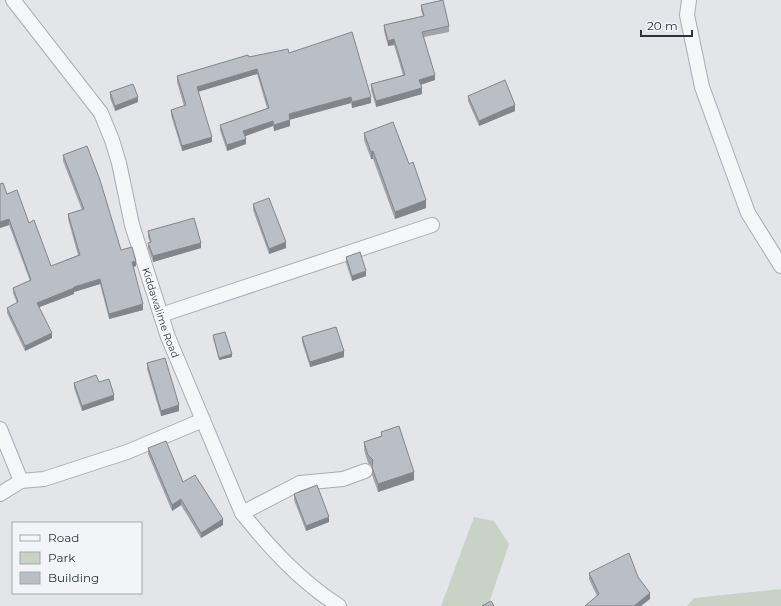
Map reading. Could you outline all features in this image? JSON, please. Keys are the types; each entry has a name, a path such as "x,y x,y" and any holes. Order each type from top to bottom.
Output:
{"street":[{"name":"Kiddawalime Road","path":"13,0 100,113 115,148 132,225 168,337 242,513 290,568 323,596 339,606"},
{"path":"689,0 687,15 702,87 748,213 781,266"},
{"path":"161,315 432,225"},
{"path":"0,494 21,482 44,479 127,452 203,420"},
{"path":"0,429 21,482"},
{"path":"242,513 300,483 343,479 365,471"}],"green space":[{"path":"474,517 494,521 509,544 488,606 441,606"},
{"path":"781,589 781,606 687,606 694,598"}],"building":[{"path":"443,0 449,26 422,32 435,75 419,80 422,88 376,101 371,84 405,75 394,39 388,41 384,25 424,16 421,5"},
{"path":"352,32 371,97 352,102 351,97 289,114 290,120 274,125 273,121 243,131 246,139 227,145 220,125 269,108 257,69 197,87 212,137 182,146 171,110 186,105 177,76 248,55 249,57 288,49 289,53"},
{"path":"505,80 515,105 479,121 468,96"},
{"path":"133,84 138,97 115,106 110,92"},
{"path":"393,122 409,164 413,162 426,200 395,212 373,151 371,152 364,133"},
{"path":"87,146 100,180 121,250 132,247 136,261 132,262 143,304 109,314 100,279 74,287 37,303 52,333 25,346 7,308 18,302 13,288 31,280 9,219 0,222 0,184 3,183 7,194 17,190 29,223 34,220 51,266 80,255 68,214 84,209 63,155"},
{"path":"269,198 286,242 269,249 253,204"},
{"path":"194,218 201,243 153,256 148,243 151,242 148,231"},
{"path":"360,252 366,271 352,276 346,257"},
{"path":"336,327 344,351 310,362 302,337"},
{"path":"225,332 232,354 219,358 213,335"},
{"path":"165,358 179,405 161,411 147,363"},
{"path":"96,375 99,382 109,379 114,395 82,406 74,383"},
{"path":"399,426 414,472 378,484 372,467 373,460 368,455 364,442 382,436 381,432"},
{"path":"166,441 183,482 195,475 223,519 201,533 181,499 172,505 148,448"},
{"path":"317,485 329,517 306,526 294,494"},
{"path":"629,553 638,577 650,593 634,606 585,606 599,594 589,573"},
{"path":"491,601 494,606 482,606"}]}
